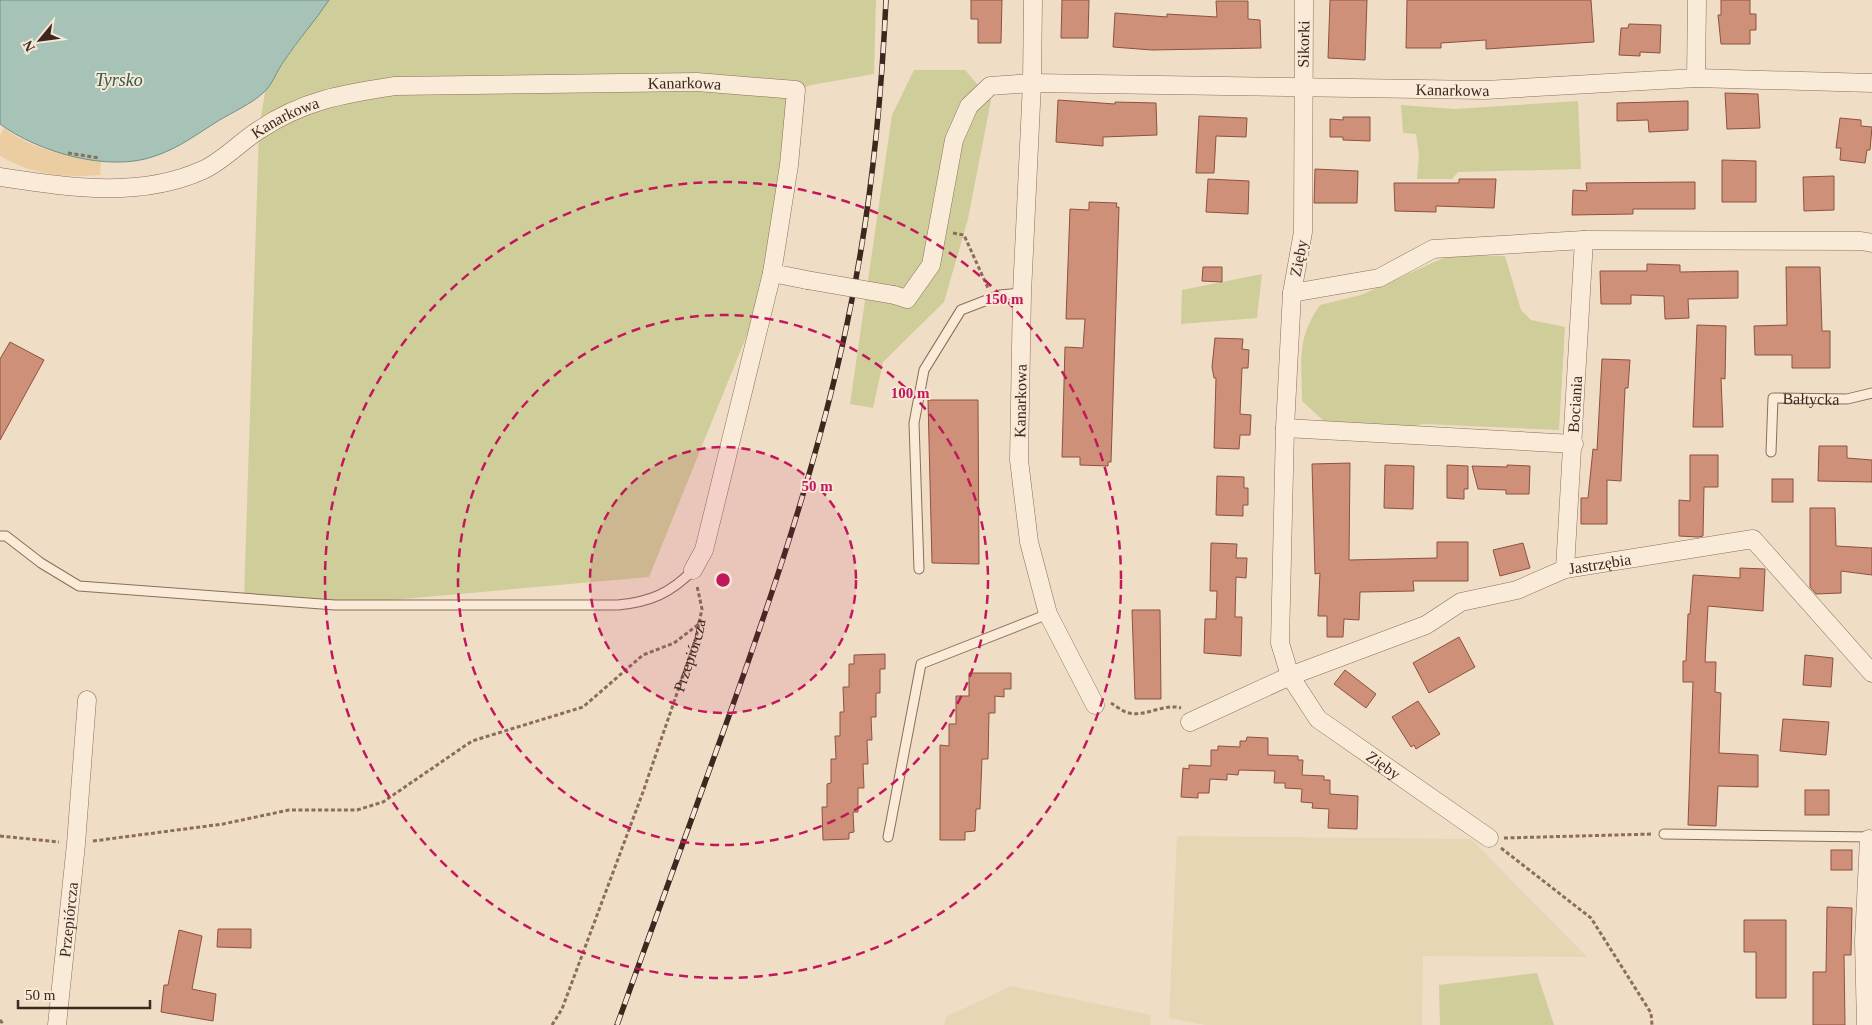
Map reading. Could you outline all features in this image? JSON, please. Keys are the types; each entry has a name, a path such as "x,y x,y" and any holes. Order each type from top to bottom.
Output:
{"street":[{"name":"Kanarkowa","path":"1033,0 1032,83 1022,293 1019,460 1029,542 1048,614 1094,702"},
{"name":"Sikorki","path":"1302,88 1304,0"},
{"path":"1696,0 1696,78"},
{"name":"Kanarkowa","path":"0,176 68,187 138,188 178,179 204,169 259,130 297,107 349,93 395,86 697,82 796,90 788,165 772,274 894,295 907,299 931,265 954,140 969,106 990,86 1032,83 1485,90 1696,78 1872,83"},
{"name":"Zięby","path":"1302,88 1303,232 1292,293 1285,428 1280,643 1290,676 1318,719 1489,838"},
{"path":"1292,293 1378,278 1433,249 1584,240 1851,241 1872,244"},
{"name":"Bociania","path":"1565,569 1574,444 1584,240"},
{"path":"694,570 704,550 772,274"},
{"path":"1285,428 1574,444"},
{"name":"Jastrzębia","path":"1194,720 1290,676 1426,624 1461,602 1517,590 1565,569 1753,539 1872,672"},
{"name":"Przepiórcza","path":"57,1025 76,844 87,700"},
{"path":"1866,1025 1864,941 1870,838"}],"lane":[{"path":"919,569 914,423 924,370 961,310 1000,294 1022,293"},
{"name":"Bałtycka","path":"1771,452 1773,398 1847,399 1872,393"},
{"path":"0,536 6,536 42,563 79,586 335,605 618,605 659,597 679,585 694,570"},
{"path":"888,836 921,664 1048,614"},
{"path":"1664,834 1870,838"}],"path":[{"path":"68,153 99,158"},
{"path":"937,230 964,235 992,298"},
{"name":"Przepiórcza","path":"552,1025 562,1009 643,792 699,624 702,609 694,570"},
{"path":"0,836 76,844 223,824 289,810 357,810 383,802 472,741 583,707 642,655 674,643 699,624"},
{"path":"1094,702 1106,700 1128,713 1142,713 1163,707 1179,706 1194,720"},
{"path":"1489,838 1664,834"},
{"path":"1489,838 1591,918 1651,1013 1652,1025"},
{"path":"0,1020 4,1025"}],"shaded area":[{"path":"329,0 876,0 874,74 811,85 796,91 772,273 649,577 335,605 244,599 259,130 265,92 272,78"},
{"path":"914,70 965,70 991,100 968,219 944,302 883,362 873,408 850,404 892,115"},
{"path":"1578,101 1581,169 1458,172 1452,179 1417,179 1419,155 1416,134 1403,133 1401,105 1455,109"},
{"path":"1450,255 1505,256 1521,310 1531,320 1565,327 1559,430 1425,424 1394,429 1327,424 1302,401 1301,362 1304,340 1312,317 1320,305 1361,295"},
{"path":"1262,274 1257,318 1181,324 1182,290"},
{"path":"1177,836 1471,839 1587,957 1423,956 1422,1025 1206,1025 1169,1018"},
{"path":"1537,973 1554,1025 1440,1025 1439,985"},
{"path":"1011,986 1151,1015 1150,1025 944,1025 946,1017"}],"sand":[{"path":"4,128 38,147 76,157 101,161 100,175 73,176 48,174 12,162 0,156 0,135"}],"water":[{"name":"Tyrsko","path":"0,0 329,0 289,53 269,86 258,97 172,149 137,161 117,162 96,161 54,151 16,134 0,124"}],"building":[{"path":"971,0 1002,0 1001,43 978,43 978,19 971,19"},
{"path":"1062,0 1089,0 1088,38 1061,38"},
{"path":"1330,0 1367,0 1365,60 1328,58"},
{"path":"1407,0 1591,0 1594,42 1486,49 1486,40 1441,43 1441,48 1406,48"},
{"path":"1721,0 1750,0 1750,14 1756,14 1756,30 1750,30 1750,44 1721,44 1718,15 1721,15"},
{"path":"1216,1 1248,1 1248,19 1260,20 1261,48 1152,50 1113,47 1115,13 1167,17 1167,14 1217,17"},
{"path":"1629,24 1661,25 1660,53 1640,52 1640,56 1619,55 1621,28 1628,28"},
{"path":"1725,93 1758,94 1760,128 1727,129"},
{"path":"1058,100 1115,104 1115,102 1156,103 1157,135 1103,137 1103,146 1056,142"},
{"path":"1688,101 1688,130 1649,132 1648,120 1617,121 1617,103"},
{"path":"1199,116 1247,118 1246,137 1216,136 1214,173 1196,173"},
{"path":"1343,117 1370,117 1370,141 1343,140 1343,137 1330,137 1330,119 1343,120"},
{"path":"1840,118 1861,120 1861,126 1872,127 1870,150 1867,150 1865,163 1840,160 1841,148 1836,148"},
{"path":"1722,160 1756,161 1756,202 1722,202"},
{"path":"1315,169 1358,171 1357,203 1314,203"},
{"path":"1834,176 1834,210 1804,211 1803,177"},
{"path":"1208,179 1249,181 1248,214 1206,212"},
{"path":"1459,179 1496,179 1494,208 1436,206 1436,212 1395,211 1394,183 1459,183"},
{"path":"1695,182 1695,209 1633,209 1633,214 1572,215 1573,190 1587,191 1586,183"},
{"path":"1089,202 1117,203 1116,207 1119,207 1111,462 1108,462 1108,466 1080,465 1080,457 1062,457 1065,347 1083,348 1085,319 1066,319 1070,209 1089,210"},
{"path":"1647,264 1680,265 1680,272 1738,271 1738,298 1688,299 1689,318 1665,319 1664,296 1631,295 1631,304 1601,304 1600,271 1647,271"},
{"path":"1203,267 1222,267 1222,282 1202,281"},
{"path":"1786,267 1820,267 1822,331 1830,331 1830,368 1792,368 1792,355 1755,355 1754,326 1787,325"},
{"path":"1697,325 1726,326 1725,379 1721,378 1723,427 1693,427"},
{"path":"1215,338 1243,339 1242,349 1249,350 1248,368 1242,368 1240,414 1251,415 1250,435 1240,435 1239,449 1214,448 1216,378 1214,378 1212,367"},
{"path":"10,342 44,360 0,440 0,359"},
{"path":"1602,359 1630,360 1628,388 1625,388 1621,481 1607,480 1607,524 1581,524 1581,498 1588,498 1593,449 1597,450"},
{"path":"928,400 978,400 979,564 932,563"},
{"path":"1819,446 1847,446 1847,458 1872,460 1872,482 1818,481"},
{"path":"1690,455 1718,455 1718,487 1704,487 1703,536 1698,537 1679,536 1679,500 1690,501"},
{"path":"1350,463 1349,560 1437,558 1437,542 1468,542 1468,581 1413,581 1414,591 1360,592 1359,620 1344,619 1343,637 1327,637 1327,616 1318,616 1320,573 1315,574 1312,464"},
{"path":"1385,465 1414,466 1413,509 1384,508"},
{"path":"1447,465 1468,466 1468,489 1464,489 1464,499 1447,498"},
{"path":"1507,465 1530,466 1529,494 1506,494 1506,490 1478,489 1472,466 1507,467"},
{"path":"1217,476 1244,477 1244,488 1248,488 1248,505 1243,505 1243,516 1216,515"},
{"path":"1772,479 1793,479 1793,502 1772,502"},
{"path":"1810,508 1835,508 1836,546 1872,548 1872,575 1841,571 1841,593 1816,594 1810,587"},
{"path":"1211,543 1237,544 1236,558 1247,558 1246,578 1236,577 1235,617 1242,617 1241,656 1204,653 1205,619 1216,619 1217,591 1210,591"},
{"path":"1523,543 1530,568 1500,576 1493,550"},
{"path":"1740,568 1765,569 1763,611 1708,606 1705,662 1716,662 1715,692 1721,693 1719,753 1758,755 1758,787 1718,786 1716,826 1688,825 1693,682 1683,682 1683,661 1686,661 1688,614 1690,614 1693,575 1740,578"},
{"path":"1132,610 1160,610 1161,699 1135,699"},
{"path":"1459,637 1475,667 1429,693 1413,663"},
{"path":"885,654 885,669 880,669 880,693 876,693 876,717 871,717 872,740 867,740 868,764 863,764 864,788 858,788 858,812 853,812 854,832 849,833 849,839 823,840 822,807 827,807 827,784 831,783 831,759 836,759 835,736 840,736 840,712 844,712 843,687 849,687 849,664 854,664 854,655"},
{"path":"1805,655 1833,658 1831,687 1803,685"},
{"path":"1345,670 1376,694 1366,708 1334,684"},
{"path":"969,673 1011,673 1011,689 1004,689 1004,697 995,696 995,713 989,713 988,759 982,759 980,809 976,809 975,831 965,832 965,840 940,840 940,745 949,746 949,724 956,724 956,696 969,696"},
{"path":"1418,701 1440,734 1416,749 1414,745 1411,747 1392,717"},
{"path":"1783,719 1829,722 1826,755 1780,751"},
{"path":"1247,737 1268,738 1268,755 1298,756 1298,760 1303,760 1302,775 1324,776 1324,780 1330,780 1330,794 1358,796 1357,829 1328,828 1329,809 1312,808 1313,803 1301,802 1302,789 1285,788 1285,783 1274,783 1275,771 1239,770 1238,775 1227,774 1227,780 1210,779 1209,793 1198,793 1198,798 1181,797 1183,768 1189,769 1189,765 1211,766 1211,750 1218,750 1218,746 1240,747 1240,741 1246,741"},
{"path":"1805,790 1829,790 1829,815 1805,815"},
{"path":"1831,850 1852,850 1852,870 1831,870"},
{"path":"1827,907 1852,908 1851,955 1844,955 1845,1025 1813,1025 1813,972 1826,972"},
{"path":"1744,920 1786,920 1786,998 1756,998 1756,952 1744,952"},
{"path":"218,929 251,929 251,948 217,947"},
{"path":"179,930 202,936 192,989 216,994 213,1021 161,1012 164,985 168,985"}],"railway":[{"path":"617,1025 757,636 791,533 822,429 847,324 862,244 878,122 886,0"}]}
